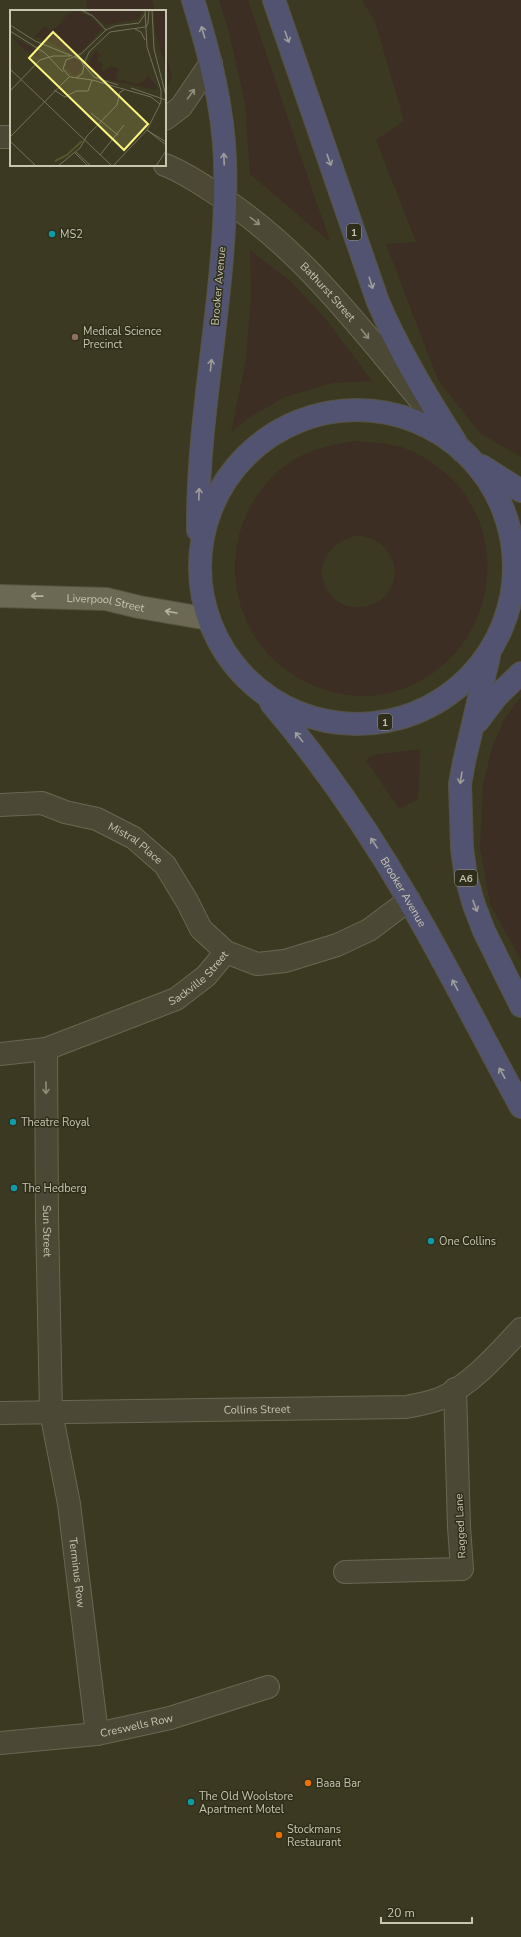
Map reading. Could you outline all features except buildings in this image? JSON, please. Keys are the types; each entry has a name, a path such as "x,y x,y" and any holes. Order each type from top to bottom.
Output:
{"highway":[{"name":"Brooker Avenue","path":"193,0 211,63 222,123 225,160 221,268 199,477 198,527 200,575"},
{"name":"1","path":"274,0 378,302 393,338 411,372 462,452 488,482 500,503 508,526 513,550 514,579 511,599 504,622 491,649 480,666 449,695 431,706 391,721 370,724 327,721 287,707 262,692 245,676 230,659 218,640 203,598 200,575 204,534 209,514 221,489 242,461 257,446 292,424 332,412 353,410 373,411 414,421 448,440 462,452 488,471 521,491"},
{"name":"1","path":"491,649 521,627"},
{"name":"A6","path":"491,649 460,784 460,814 466,877 474,905 484,931 521,1006"},
{"path":"470,740 476,725 487,707 507,685 521,673"},
{"name":"Brooker Avenue","path":"262,692 296,733 338,789 376,846 409,900 521,1107"}],"main road":[{"name":"Liverpool Street","path":"0,596 106,599 139,607 210,619"}],"street":[{"path":"166,118 181,107 211,63"},
{"path":"0,136 10,137"},
{"name":"Bathurst Street","path":"166,166 224,198 269,232 315,275 462,452"},
{"name":"Mistral Place","path":"0,805 42,803 65,812 97,819 134,838 165,865 188,901 201,930 226,952"},
{"name":"Sackville Street","path":"0,1054 46,1049 176,999 206,976 226,952 257,964 285,961 355,937 375,926 409,900"},
{"name":"Sun Street","path":"46,1049 47,1217 52,1412"},
{"name":"Collins Street","path":"498,1354 521,1329"},
{"name":"Collins Street","path":"0,1413 406,1407 425,1404 440,1398 455,1389 498,1354 521,1339"},
{"name":"Ragged Lane","path":"345,1572 462,1569 459,1527 455,1389"},
{"name":"Terminus Row","path":"52,1412 69,1504 97,1734"},
{"name":"Creswells Row","path":"0,1743 97,1734 170,1718 268,1687"}],"shaded area":[{"path":"86,0 152,0 155,10 88,10"},
{"path":"219,0 248,0 330,242 250,174 245,103 229,32"},
{"path":"362,0 521,0 521,457 480,433 438,380 386,244 416,242 376,140 404,121 375,21"},
{"path":"166,53 172,77 166,89"},
{"path":"250,250 289,280 324,317 372,381 332,383 285,397 248,418 231,433 246,359 251,298"},
{"path":"354,441 372,442 401,447 416,453 437,466 455,482 475,512 485,544 487,577 481,609 466,638 445,663 418,682 384,694 372,696 347,695 322,689 299,679 277,662 256,639 248,625 242,611 236,581 235,565 240,531 255,499 265,485 277,472 291,461 307,453 324,447","holes":["359,535 375,541 387,550 393,562 394,575 391,587 383,597 371,605 355,607 340,603 331,596 324,583 322,573 326,556 332,548 349,538"]},
{"path":"521,697 521,960 490,904 480,847 483,784 493,745 505,718"},
{"path":"420,749 418,799 399,809 366,760 373,755"}],"place":[{"name":"MS2","path":"52,234"},
{"name":"Medical Science Precinct","path":"75,337"},
{"name":"Theatre Royal","path":"13,1122"},
{"name":"The Hedberg","path":"14,1188"},
{"name":"One Collins","path":"431,1241"},
{"name":"Baaa Bar","path":"308,1783"},
{"name":"The Old Woolstore Apartment Motel","path":"191,1802"},
{"name":"Stockmans Restaurant","path":"279,1835"}]}
